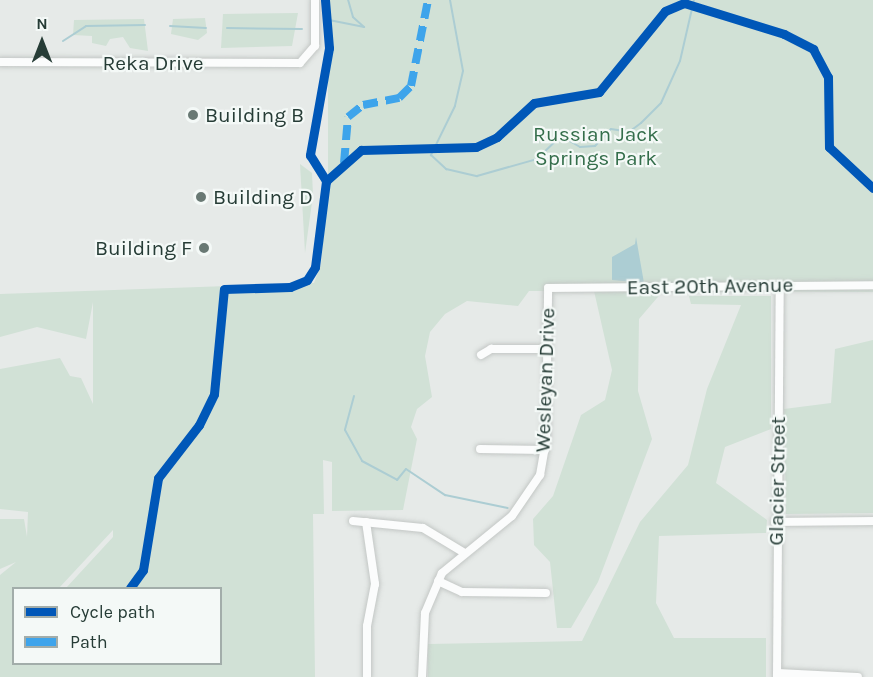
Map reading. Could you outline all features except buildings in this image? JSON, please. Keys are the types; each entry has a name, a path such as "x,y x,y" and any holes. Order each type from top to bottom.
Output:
{"street":[{"name":"Reka Drive","path":"0,62 306,60 315,46 315,0"},
{"name":"Glacier Street","path":"777,675 776,522 780,285"},
{"name":"East 20th Avenue","path":"548,288 873,285"},
{"name":"Wesleyan Drive","path":"422,677 425,613 438,581 463,552 512,516 531,493 545,450 548,288"},
{"path":"481,355 490,349 546,349"},
{"path":"480,449 545,450"},
{"path":"353,521 423,528 463,552"},
{"path":"776,522 873,521"},
{"path":"366,522 375,584 367,626 367,677"},
{"path":"438,581 462,592 546,593"},
{"path":"777,675 858,677"}],"green space":[{"name":"Russian Jack Springs Park","path":"328,0 873,0 873,292 663,291 639,319 638,391 652,439 598,582 571,628 557,628 550,562 534,545 533,519 553,496 581,415 605,400 612,370 594,291 529,291 518,306 467,301 445,314 430,332 425,356 432,397 417,409 411,427 417,439 403,510 332,511 332,462 323,460 324,514 313,514 315,677 0,677 0,575 16,562 0,569 0,519 24,519 27,537 28,512 0,509 0,369 60,358 70,376 81,378 93,404 93,302 86,339 37,327 0,337 0,294 314,283 321,264 328,181"},
{"path":"298,13 292,46 221,48 223,14"},
{"path":"205,18 207,33 198,40 171,34 173,19"},
{"path":"144,19 148,51 130,48 123,37 110,39 106,46 92,43 92,36 73,35 74,20"},
{"path":"300,164 312,173 313,195 305,253"},
{"path":"689,296 771,296 771,429 725,447 716,483 767,520 766,533 659,536 656,603 674,638 766,638 766,677 428,677 428,644 582,641 640,522 688,465 707,389 741,305 691,304"},
{"path":"873,340 873,513 786,514 784,409 831,403 835,349"}],"water":[{"path":"636,237 644,283 612,280 612,257 635,244"}],"waterway":[{"path":"324,19 364,27 353,17 348,0"},
{"path":"450,0 463,71 455,106 431,155 446,169 477,176 537,159 561,136 580,147 595,146 611,129 629,132 641,123 661,103 680,61 694,0"},
{"path":"63,41 86,26 145,25"},
{"path":"170,26 206,28"},
{"path":"227,28 302,29"},
{"path":"354,396 345,430 362,461 397,480 406,469 445,495 508,508"}],"marked path":[{"path":"344,163 348,117 363,105 399,98 411,86 428,0"}],"cycle path":[{"path":"325,0 329,48 310,155 326,181"},
{"path":"131,587 143,570 158,478 199,425 214,394 224,289 290,287 307,280 315,267 326,181 361,150 476,147 497,137 534,103 599,92 665,11 684,3 784,34 813,49 828,77 829,147 873,188"}],"place":[{"name":"Building B","path":"193,115"},
{"name":"Building D","path":"201,197"},
{"name":"Building F","path":"204,248"}]}
